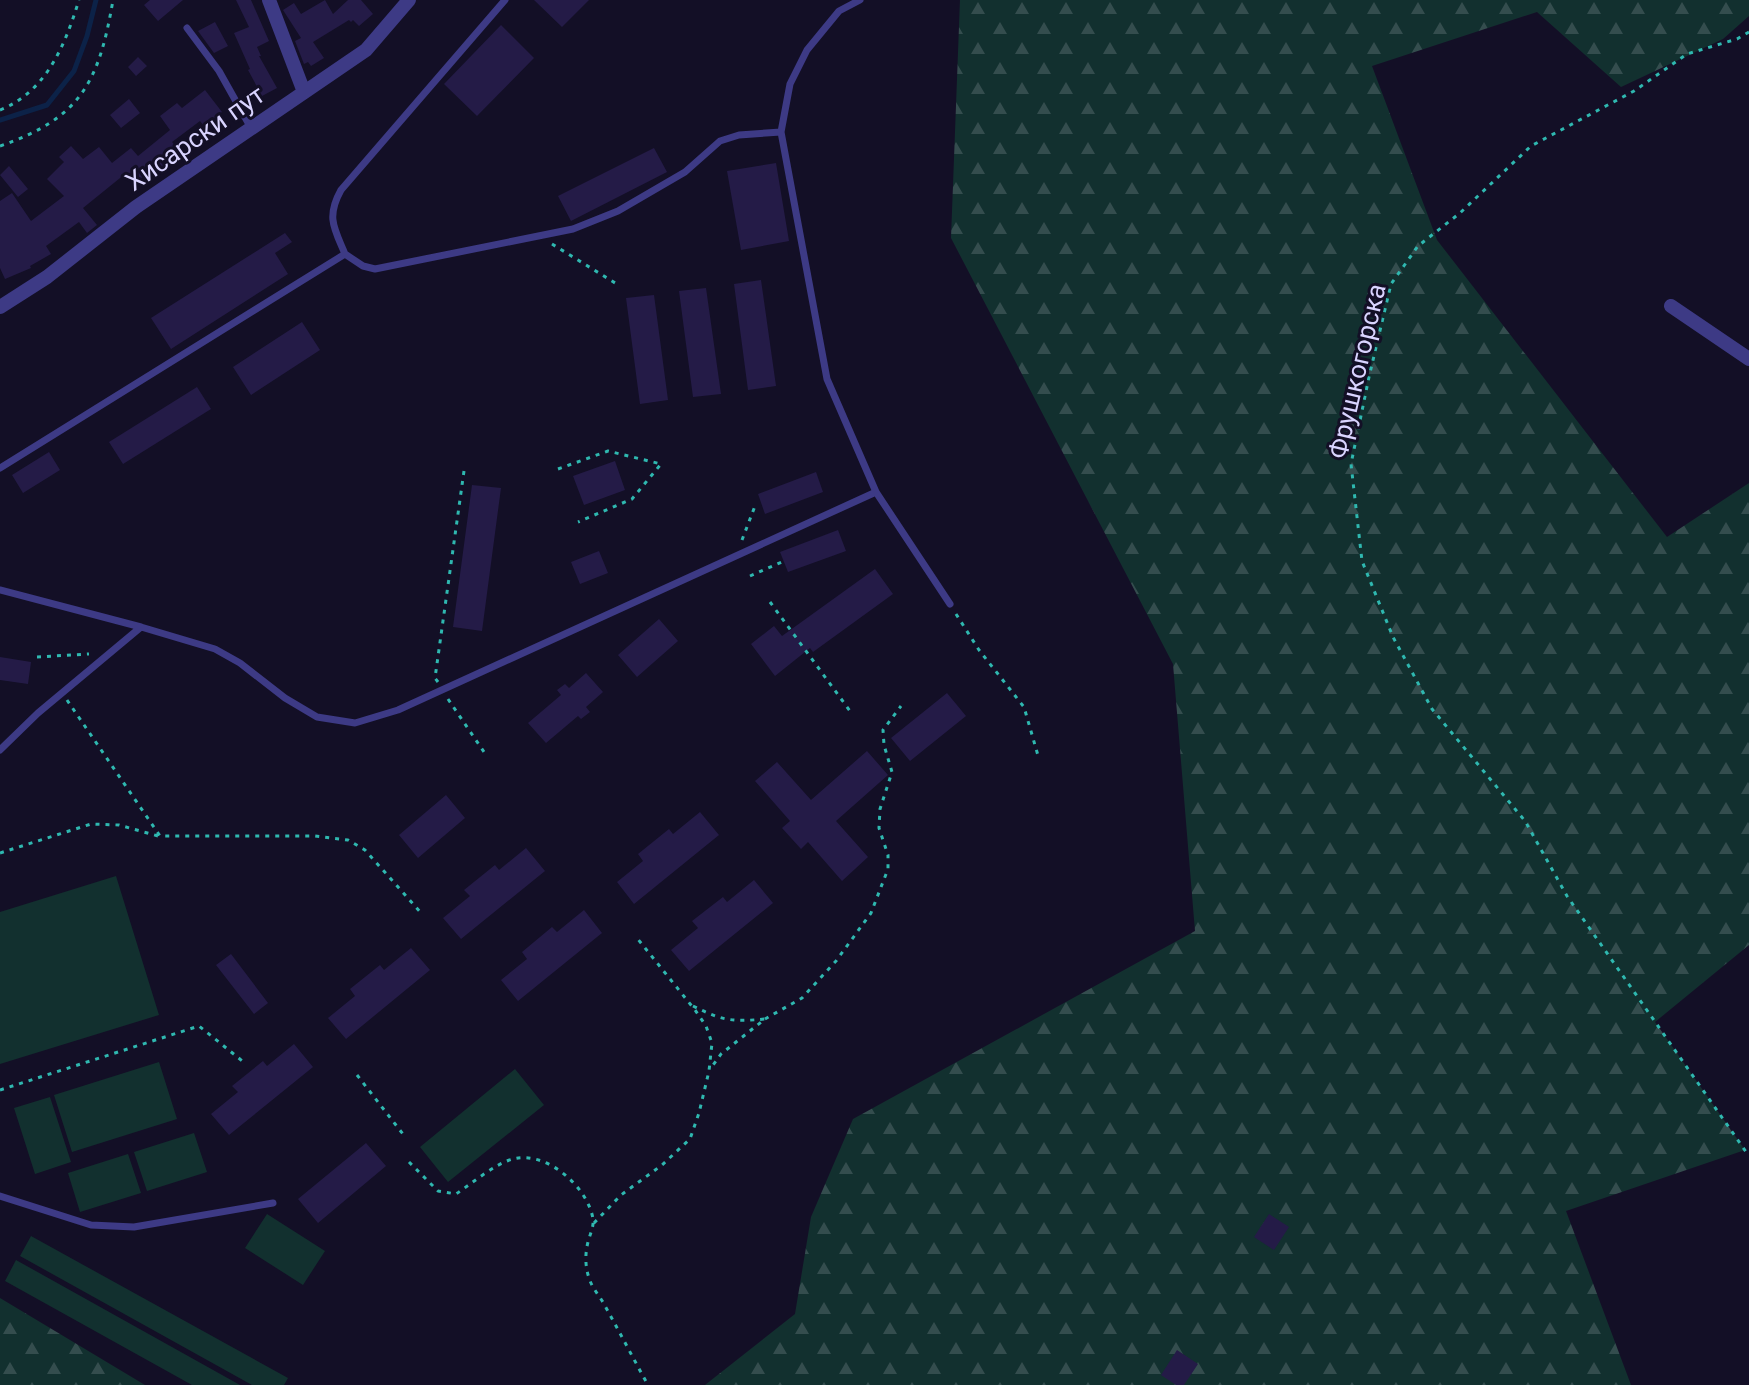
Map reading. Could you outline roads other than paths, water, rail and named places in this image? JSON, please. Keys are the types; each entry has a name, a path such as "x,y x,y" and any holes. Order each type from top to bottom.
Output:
{"street":[{"path":"269,0 304,92"},
{"name":"Хисарски пут","path":"0,307 47,277 136,207 366,50 409,0"},
{"path":"1671,306 1749,359"}],"lane":[{"path":"505,0 341,190 333,205 331,221 345,254 363,266 375,269 573,229 618,211 685,172 720,141 739,135 781,132"},
{"path":"860,0 839,11 807,50 790,84 781,132 827,379 876,492 950,604"},
{"path":"187,28 219,71 251,128"},
{"path":"0,468 345,254"},
{"path":"0,590 215,649 317,717 355,723 398,710 876,492"},
{"path":"0,750 38,713 141,627"},
{"path":"0,1196 91,1225 134,1227 273,1203"}],"waterway":[{"path":"0,120 47,105 74,71 96,0"}]}
